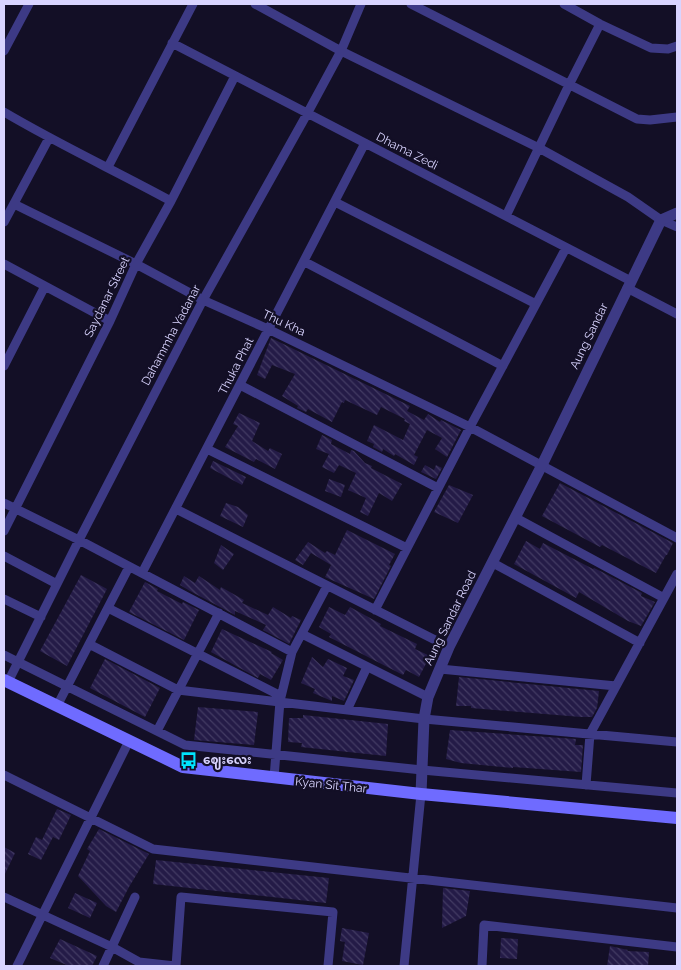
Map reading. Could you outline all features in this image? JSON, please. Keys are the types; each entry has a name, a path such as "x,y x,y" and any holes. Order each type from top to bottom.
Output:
{"main road":[{"name":"Kyan Sit Thar","path":"6,681 183,767 421,794 677,818"}],"street":[{"path":"4,51 29,4"},
{"path":"108,166 193,4"},
{"path":"255,4 340,51 539,148 628,197 661,220 677,226"},
{"name":"Dahammha Yadanar","path":"6,681 18,662 203,300 307,114 340,51 361,4"},
{"path":"411,4 636,119 650,120 677,117"},
{"path":"564,4 600,24 651,48 660,49 677,46"},
{"path":"506,216 600,24"},
{"name":"Dhama Zedi","path":"172,43 566,248 677,314"},
{"name":"Saydanar Street","path":"4,531 110,321 136,264 171,201 235,76"},
{"path":"4,112 49,138 108,166 171,201"},
{"path":"4,222 49,138"},
{"name":"Thuka Phat","path":"142,574 365,143"},
{"path":"335,202 536,304"},
{"name":"Thu Kha","path":"14,204 136,264 203,300 268,329 470,427 677,538"},
{"path":"661,220 677,213"},
{"name":"Aung Sandar","path":"542,465 661,220"},
{"path":"375,610 566,248"},
{"path":"305,262 503,366"},
{"path":"4,264 110,321"},
{"path":"4,366 45,286"},
{"path":"240,385 438,488"},
{"path":"207,449 407,548"},
{"name":"Aung Sandar Road","path":"421,794 424,719 428,697 449,647 542,465"},
{"path":"4,503 79,540 292,652"},
{"path":"176,509 449,647"},
{"path":"516,518 664,598"},
{"path":"4,556 57,584"},
{"path":"493,563 640,643"},
{"path":"56,706 130,567"},
{"path":"586,785 590,734 677,574"},
{"path":"274,778 280,699 292,652 327,586"},
{"path":"4,599 41,617"},
{"path":"108,608 198,653 280,699"},
{"path":"157,731 218,613"},
{"path":"302,634 428,697"},
{"path":"89,644 178,690 280,699 346,710 424,719 677,742"},
{"path":"4,655 185,745 422,770 677,793"},
{"path":"346,710 367,667"},
{"path":"440,669 616,686"},
{"path":"17,966 129,741"},
{"path":"4,775 154,849 677,908"},
{"path":"404,966 421,794"},
{"path":"4,897 112,947 139,962 176,966 181,898 333,912 328,966"},
{"path":"103,966 135,897"},
{"path":"482,966 484,925 677,947"}],"building":[{"path":"271,338 410,406 407,411 424,420 428,414 440,422 441,420 461,430 447,457 435,449 442,438 427,430 414,455 418,457 414,465 395,454 394,456 383,449 382,452 373,447 374,444 367,441 374,425 403,440 410,424 404,421 405,419 381,407 377,415 345,400 344,403 342,402 332,422 308,409 306,412 297,408 298,406 282,396 295,374 272,365 265,379 257,375"},
{"path":"239,413 260,423 252,441 268,451 270,448 282,454 275,469 256,459 254,462 225,447 238,426 233,424"},
{"path":"322,435 332,440 331,444 350,454 351,450 354,451 365,463 372,466 371,468 402,484 392,501 379,493 368,516 360,512 366,498 348,490 356,473 339,465 334,473 322,467 329,454 316,449"},
{"path":"213,461 246,477 242,485 210,468"},
{"path":"425,465 434,470 436,465 442,468 436,479 421,472"},
{"path":"329,479 345,485 341,497 325,491"},
{"path":"560,483 673,543 656,573 602,545 600,547 542,516"},
{"path":"449,485 473,495 458,523 434,512"},
{"path":"226,503 238,507 248,515 243,527 220,516"},
{"path":"347,530 395,554 374,599 325,577 331,565 311,553 303,565 295,560 308,542 325,553 327,551 335,555"},
{"path":"526,541 540,549 543,543 642,593 641,596 655,602 641,626 628,621 579,592 576,598 514,564"},
{"path":"221,545 234,554 223,570 214,563"},
{"path":"81,575 107,589 67,666 40,651"},
{"path":"184,576 195,583 199,576 220,590 221,587 244,600 242,603 268,615 273,607 291,618 292,616 301,620 289,644 263,630 266,625 235,611 235,615 180,585"},
{"path":"145,582 158,589 157,591 182,604 183,602 199,610 184,640 129,612"},
{"path":"329,607 345,615 350,607 381,624 380,626 417,644 415,649 430,656 419,677 406,670 403,675 329,637 331,634 319,627"},
{"path":"222,629 272,652 283,660 271,680 260,674 258,678 211,652"},
{"path":"312,657 323,667 328,659 347,668 343,676 354,680 344,701 332,696 332,701 313,693 315,689 301,683"},
{"path":"105,659 160,688 145,717 90,688"},
{"path":"459,677 599,691 597,708 592,717 581,717 456,706"},
{"path":"198,707 258,712 254,745 194,740"},
{"path":"303,715 388,724 386,756 301,747 302,743 288,742 289,718 303,718"},
{"path":"450,730 576,739 575,745 583,745 581,772 461,763 446,759"},
{"path":"57,809 71,815 59,840 53,837 41,860 28,854 36,837 42,840"},
{"path":"99,829 149,854 116,912 106,906 78,876 90,851 87,849"},
{"path":"4,847 15,853 4,876"},
{"path":"156,860 329,878 326,903 153,884"},
{"path":"443,888 470,891 466,916 442,928"},
{"path":"75,893 97,903 90,918 68,908"},
{"path":"342,928 369,933 363,965 342,961 345,942 340,941"},
{"path":"501,938 518,939 517,959 500,958"},
{"path":"60,939 97,956 92,966 69,966 50,958"},
{"path":"610,946 627,951 649,952 648,966 607,966"}],"place":[{"name":"ဈေးလေး","path":"189,760"}]}
